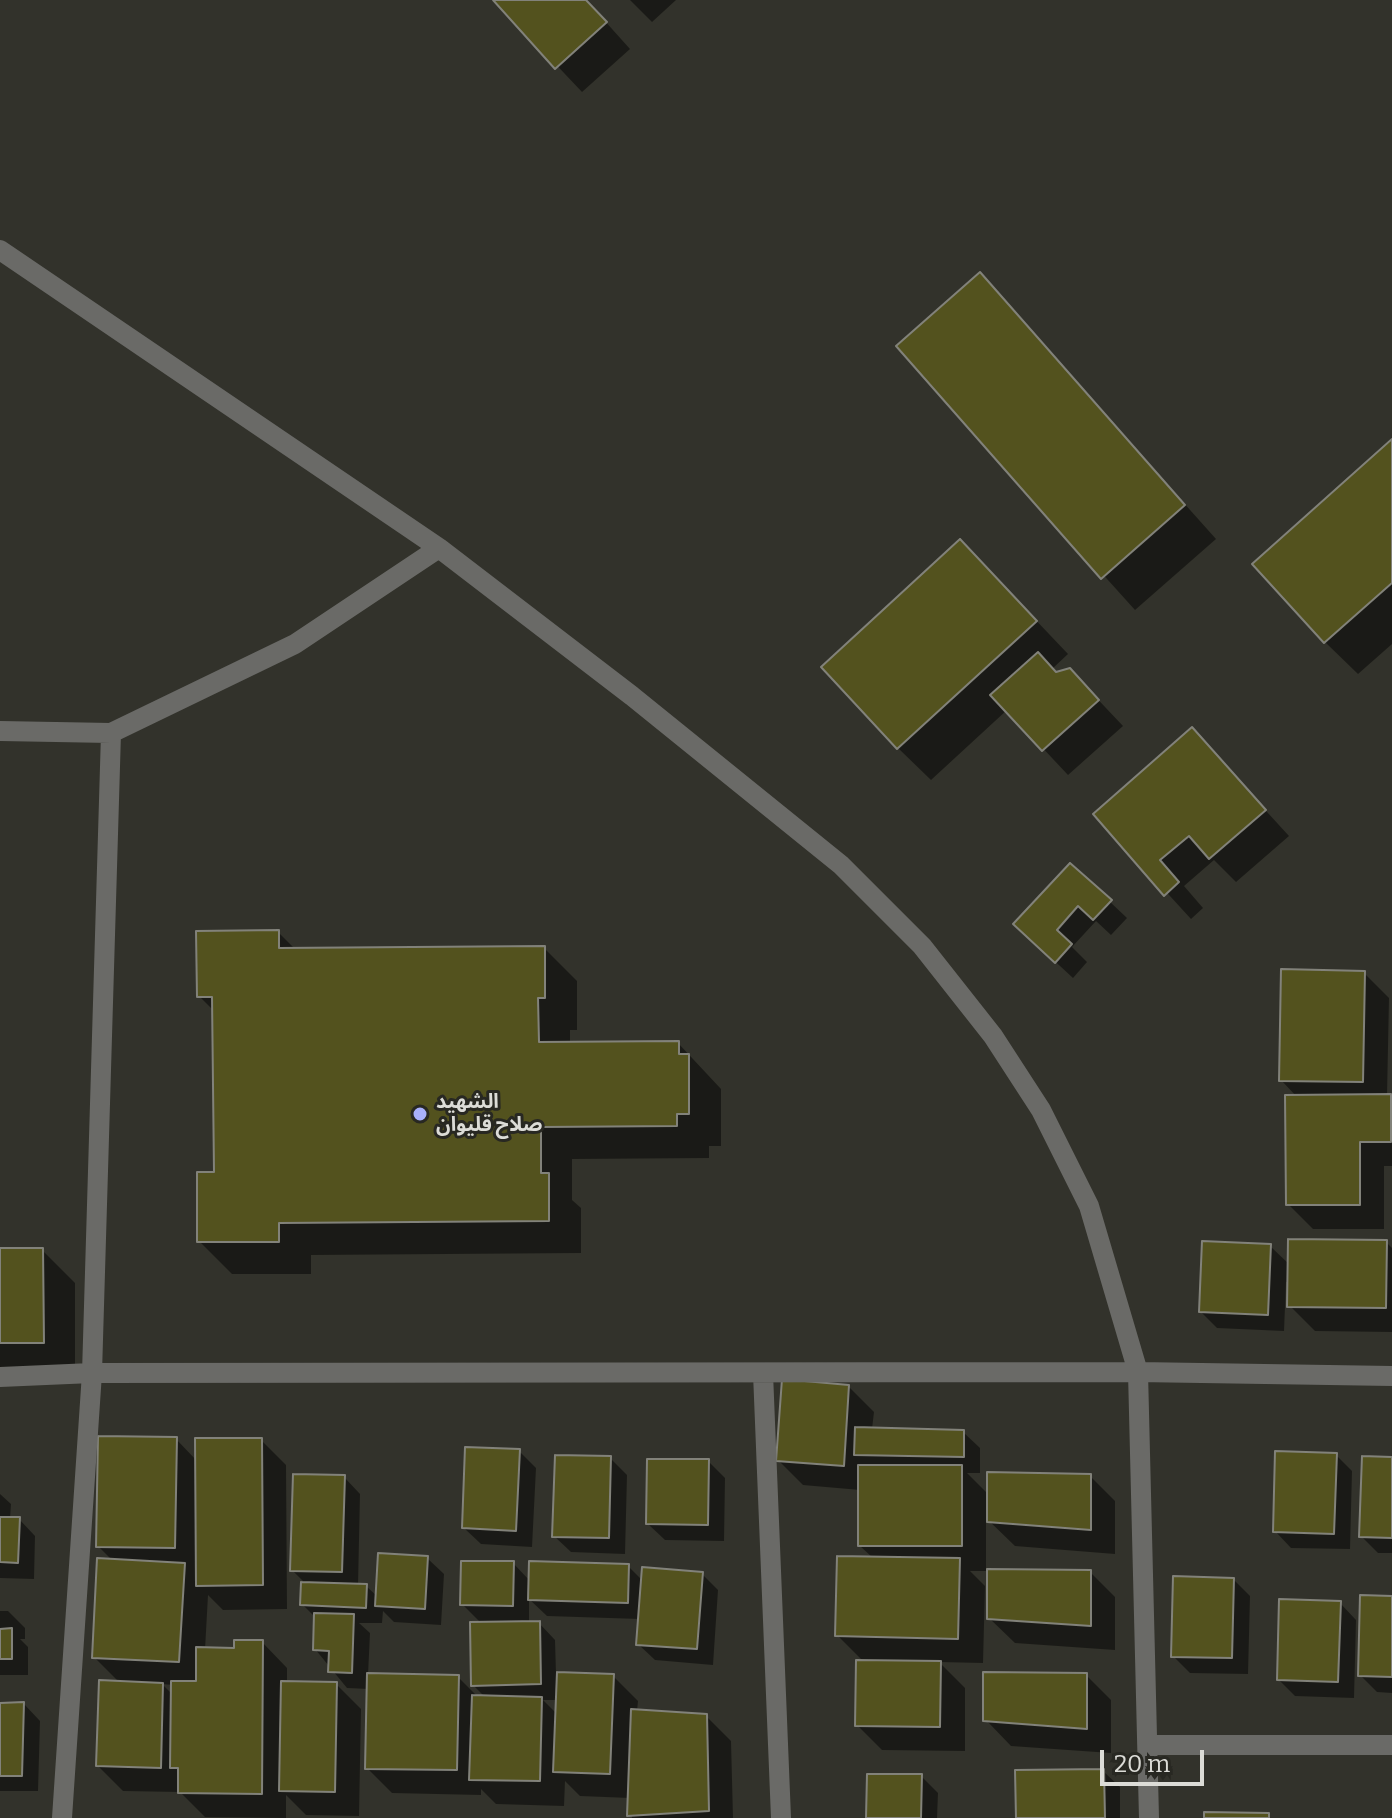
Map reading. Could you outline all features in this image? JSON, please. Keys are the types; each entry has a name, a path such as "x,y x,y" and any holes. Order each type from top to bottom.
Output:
{"street":[{"path":"0,250 439,548 632,696 841,865 922,946 993,1036 1041,1110 1089,1206 1138,1372 1149,1818"},
{"path":"0,731 111,733 295,644 439,548"},
{"path":"62,1818 92,1373 111,733"},
{"path":"0,1377 92,1373 1138,1372 1392,1376"},
{"path":"763,1373 781,1818"},
{"path":"1149,1745 1392,1745"}],"building":[{"path":"493,0 586,0 607,22 555,69"},
{"path":"980,272 1185,505 1101,579 896,346"},
{"path":"1392,439 1392,583 1324,643 1252,564"},
{"path":"960,539 1037,621 897,749 821,667"},
{"path":"1038,652 1056,672 1070,668 1099,700 1042,751 990,695"},
{"path":"1192,727 1266,810 1209,859 1189,836 1160,860 1179,882 1164,896 1093,814"},
{"path":"1070,863 1112,900 1093,920 1078,906 1057,930 1072,944 1055,963 1013,924"},
{"path":"279,930 279,948 545,946 545,998 538,998 539,1042 679,1041 679,1054 689,1054 689,1114 677,1114 677,1126 541,1127 541,1173 549,1173 549,1221 279,1223 279,1242 197,1242 197,1172 214,1172 212,997 197,997 196,931"},
{"path":"1281,969 1365,971 1363,1082 1279,1081"},
{"path":"1391,1094 1391,1142 1360,1142 1360,1205 1286,1205 1285,1095"},
{"path":"1288,1239 1387,1240 1386,1308 1287,1307"},
{"path":"1202,1241 1271,1244 1268,1315 1199,1312"},
{"path":"0,1248 43,1248 44,1343 0,1343"},
{"path":"782,1379 849,1385 844,1466 776,1461"},
{"path":"855,1427 964,1430 964,1457 854,1455"},
{"path":"98,1436 177,1437 175,1548 96,1547"},
{"path":"195,1438 262,1438 263,1585 196,1586"},
{"path":"465,1447 520,1449 516,1531 462,1528"},
{"path":"1275,1451 1337,1453 1334,1534 1273,1532"},
{"path":"555,1455 611,1456 609,1538 552,1537"},
{"path":"1362,1456 1392,1457 1392,1538 1359,1537"},
{"path":"647,1459 709,1459 708,1525 646,1524"},
{"path":"858,1465 962,1465 962,1546 858,1546"},
{"path":"987,1472 1091,1474 1091,1530 987,1522"},
{"path":"293,1474 345,1475 342,1572 290,1571"},
{"path":"0,1517 20,1517 18,1563 0,1562"},
{"path":"378,1553 428,1556 425,1609 375,1606"},
{"path":"837,1556 960,1558 958,1639 835,1636"},
{"path":"97,1558 185,1563 179,1662 92,1658"},
{"path":"461,1561 514,1561 513,1606 460,1605"},
{"path":"529,1561 629,1564 628,1603 528,1600"},
{"path":"642,1567 703,1572 697,1649 636,1645"},
{"path":"987,1569 1091,1570 1091,1626 987,1619"},
{"path":"1173,1576 1234,1578 1232,1658 1171,1657"},
{"path":"301,1582 367,1584 366,1608 300,1605"},
{"path":"1360,1595 1392,1596 1392,1677 1358,1676"},
{"path":"1279,1599 1341,1601 1338,1682 1277,1680"},
{"path":"314,1613 354,1614 352,1673 328,1672 329,1651 313,1650"},
{"path":"540,1621 541,1684 471,1686 470,1622"},
{"path":"12,1628 12,1659 0,1659 0,1629"},
{"path":"234,1640 263,1640 262,1794 178,1793 178,1768 170,1768 171,1681 196,1681 196,1647 234,1648"},
{"path":"856,1660 941,1661 940,1727 855,1726"},
{"path":"557,1672 614,1674 610,1774 553,1772"},
{"path":"983,1672 1087,1673 1087,1729 983,1721"},
{"path":"367,1673 459,1675 457,1770 365,1769"},
{"path":"99,1680 163,1683 161,1768 96,1766"},
{"path":"281,1681 337,1682 335,1792 279,1791"},
{"path":"472,1695 542,1697 540,1781 469,1780"},
{"path":"24,1702 22,1776 0,1776 0,1703"},
{"path":"631,1709 707,1714 709,1811 627,1816"},
{"path":"1104,1769 1105,1818 1016,1818 1015,1770"},
{"path":"867,1774 922,1774 921,1818 866,1818"},
{"path":"1204,1812 1269,1813 1269,1818 1204,1818"}],"place":[{"name":"الشهيد صلاح قليوان","path":"420,1114"}]}
